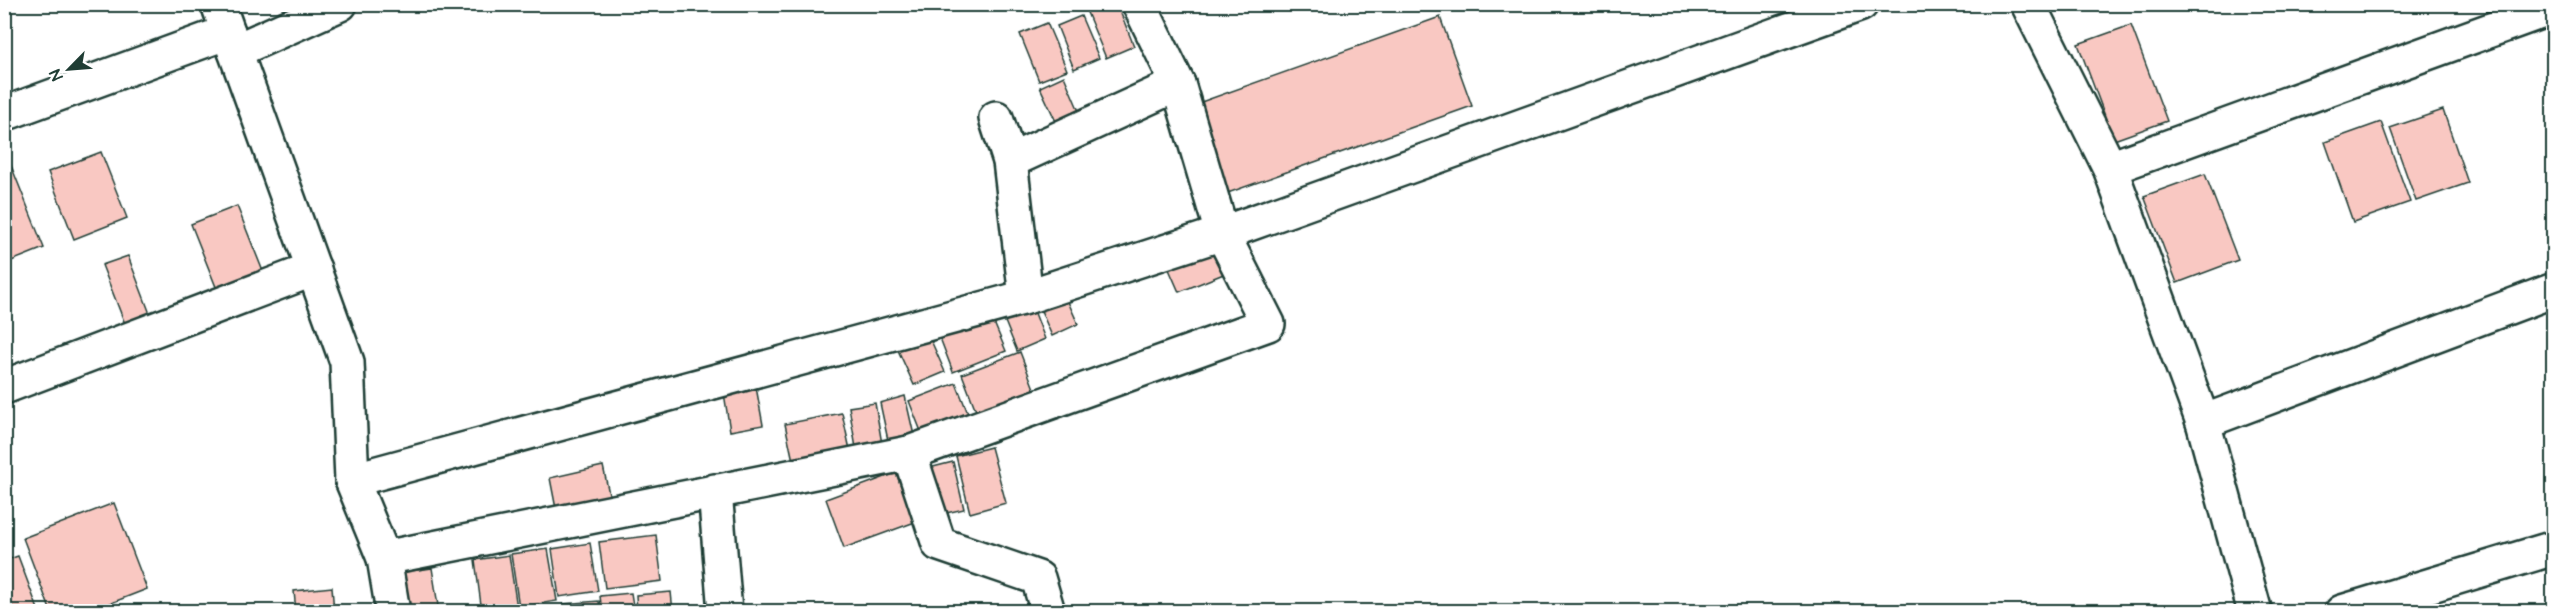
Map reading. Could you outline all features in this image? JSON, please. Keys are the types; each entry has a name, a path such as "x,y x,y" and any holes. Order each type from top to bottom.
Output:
{"street":[{"path":"4,114 227,29 340,4"},
{"path":"384,558 909,453 1268,324 1222,233 1178,84 1139,4"},
{"path":"352,480 1026,297 1222,233 1861,4"},
{"path":"2028,4 2110,168 2204,422 2255,612"},
{"path":"2110,168 2553,7"},
{"path":"227,29 347,362 352,480 384,558 393,612"},
{"path":"1010,161 1178,84"},
{"path":"996,118 1010,161 1026,297"},
{"path":"4,387 314,269"},
{"path":"2204,422 2553,290"},
{"path":"909,453 939,544 1038,578 1048,612"},
{"path":"716,491 724,612"},
{"path":"2342,612 2553,548"}],"building":[{"path":"1100,4 1117,4 1134,46 1106,58 1086,10"},
{"path":"1081,16 1099,58 1074,69 1057,26"},
{"path":"1440,17 1472,106 1222,195 1190,106"},
{"path":"1047,23 1067,70 1039,81 1020,34"},
{"path":"2131,25 2167,121 2114,140 2078,44"},
{"path":"1064,76 1082,118 1059,128 1040,87"},
{"path":"2443,110 2468,183 2416,201 2390,128"},
{"path":"2381,122 2410,202 2353,222 2325,142"},
{"path":"101,152 127,218 74,239 48,172"},
{"path":"10,163 44,248 4,264 4,165"},
{"path":"2205,174 2238,260 2177,283 2144,196"},
{"path":"237,206 266,279 220,297 191,224"},
{"path":"1212,240 1226,273 1179,292 1165,260"},
{"path":"128,256 152,319 127,329 102,265"},
{"path":"1065,295 1078,324 1052,336 1039,306"},
{"path":"1033,308 1045,339 1017,351 1004,319"},
{"path":"992,318 1006,351 953,372 940,338"},
{"path":"929,336 945,372 914,385 898,350"},
{"path":"1020,352 1038,399 980,421 962,374"},
{"path":"956,383 971,421 924,439 909,401"},
{"path":"756,387 763,425 730,431 724,393"},
{"path":"905,396 915,440 889,445 880,403"},
{"path":"875,403 883,450 857,454 849,407"},
{"path":"842,413 852,459 795,470 785,424"},
{"path":"991,447 1006,503 970,513 956,456"},
{"path":"953,462 964,509 924,518 913,472"},
{"path":"603,466 611,503 557,514 550,478"},
{"path":"896,473 915,522 844,548 826,499"},
{"path":"114,503 147,589 88,612 51,612 23,538"},
{"path":"656,535 662,581 605,588 599,542"},
{"path":"590,543 598,591 559,597 552,549"},
{"path":"548,549 557,601 519,607 511,554"},
{"path":"509,555 517,608 482,612 475,560"},
{"path":"18,556 39,612 4,612 4,561"},
{"path":"432,568 439,612 403,612 397,573"},
{"path":"332,587 334,612 296,612 294,591"},
{"path":"671,592 673,612 637,612 636,595"},
{"path":"631,593 634,612 602,612 600,596"},
{"path":"599,601 600,612 564,612 563,604"},
{"path":"556,607 556,612 524,612"}]}
